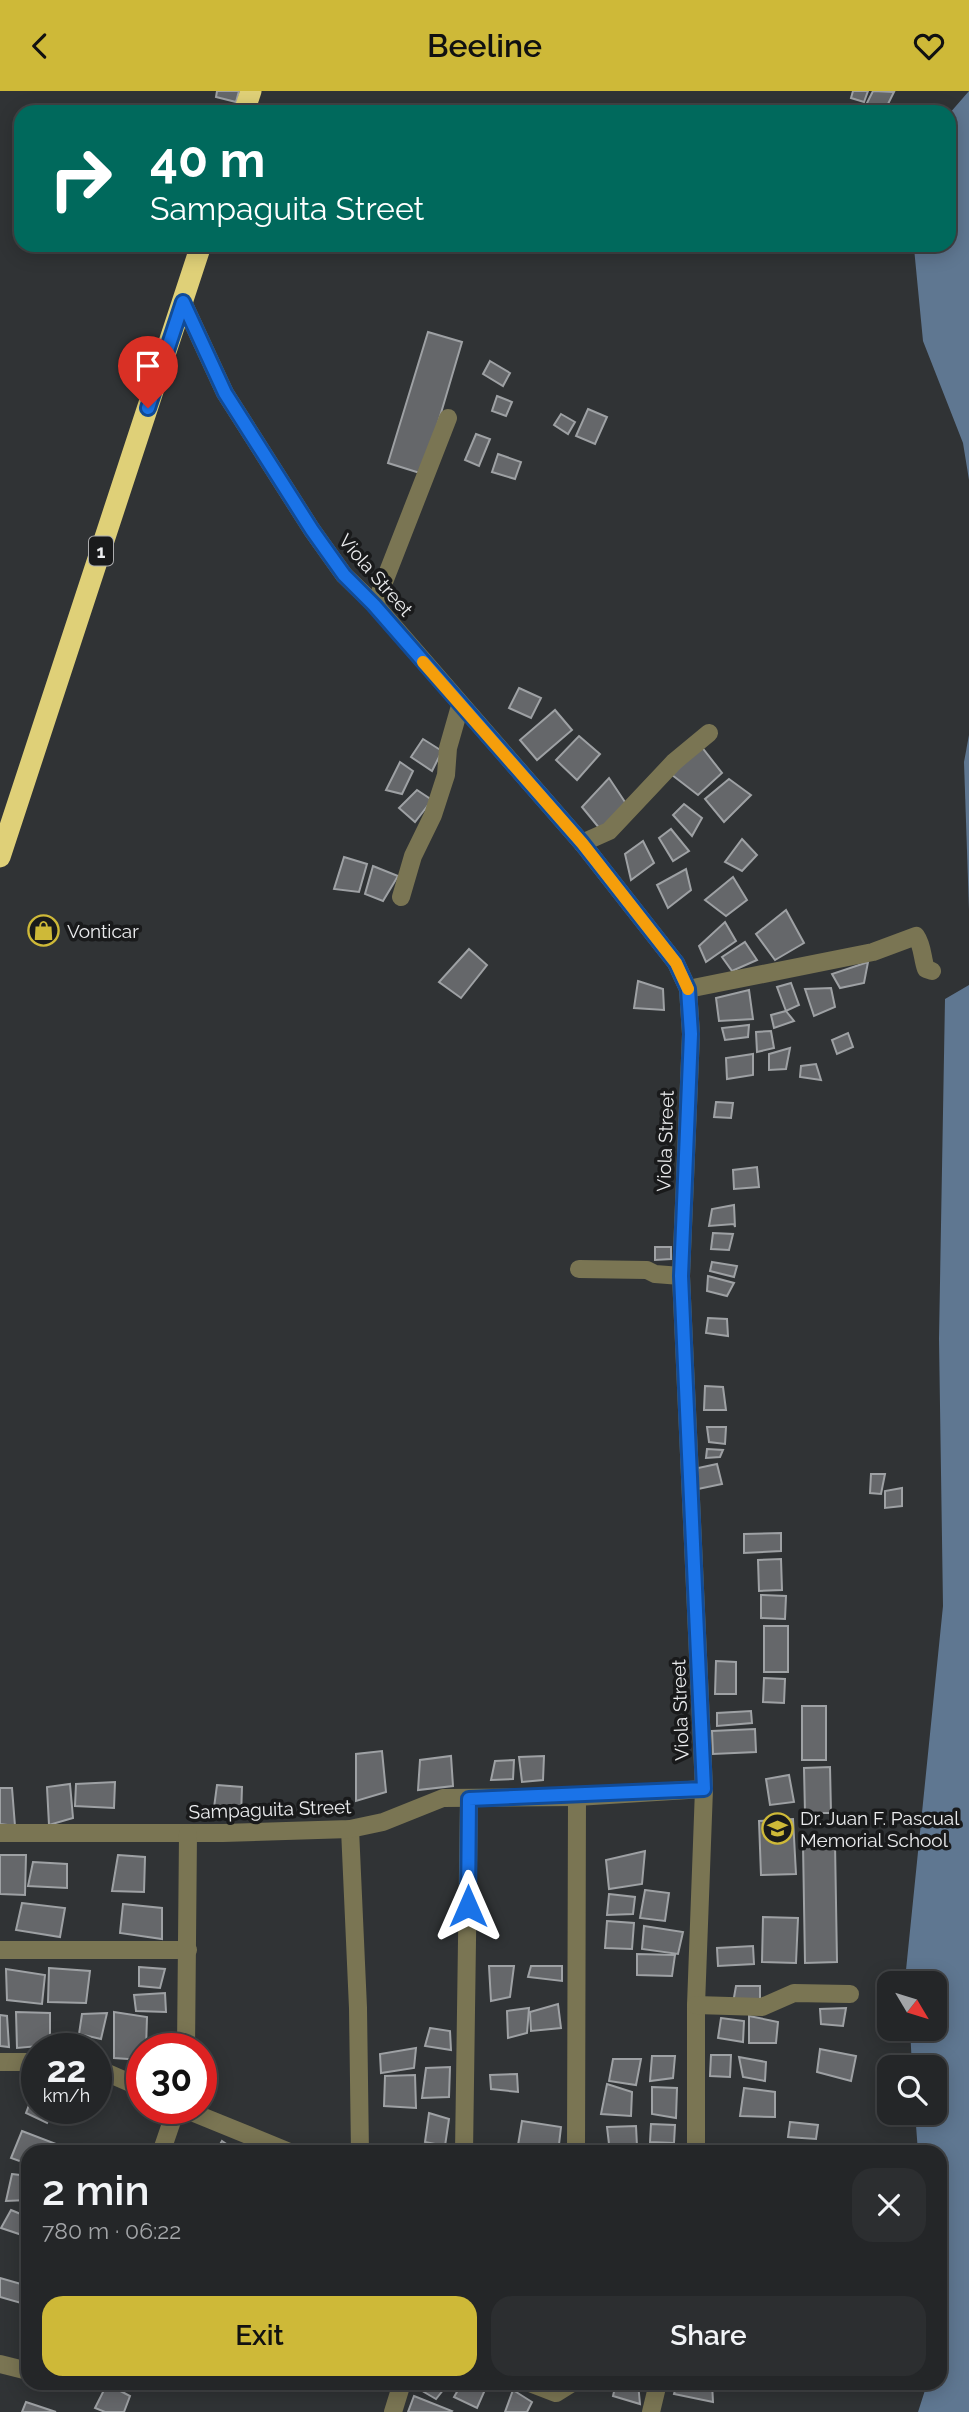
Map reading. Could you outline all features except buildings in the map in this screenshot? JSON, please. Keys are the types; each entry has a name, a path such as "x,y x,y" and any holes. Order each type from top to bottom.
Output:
{"highway":[{"name":"1","path":"0,857 199,252"}],"street":[{"name":"Viola Street","path":"183,302 225,393 312,530 344,575 374,605 582,843 676,963 688,989 691,1034 681,1276 704,1789 696,2005 696,2145"},
{"path":"374,605 448,418"},
{"path":"401,897 413,856 433,815 446,775 448,748 460,706"},
{"path":"582,843 609,831 674,762 709,733"},
{"path":"688,989 873,952 916,936 926,969 932,971"},
{"path":"579,1269 647,1270 655,1274 681,1276"},
{"name":"Sampaguita Street","path":"0,1833 188,1833 350,1829 383,1822 435,1800 577,1797 704,1789"},
{"path":"576,2145 577,1797"},
{"path":"464,2145 469,1799"},
{"path":"350,1829 358,2008 360,2145"},
{"path":"186,2033 188,1833"},
{"path":"0,1950 188,1951"},
{"path":"696,2005 762,2007 794,1993 850,1994"},
{"path":"1,2067 21,2064"},
{"path":"217,2122 272,2145"},
{"path":"164,2145 171,2124"},
{"path":"0,2364 21,2369"},
{"path":"393,2412 400,2390"},
{"path":"651,2412 656,2390"}],"water":[{"path":"969,91 969,480 963,443 923,341 915,252 956,252 956,106"},
{"path":"969,735 969,910 964,762"},
{"path":"969,985 969,2412 918,2412 925,2390 947,2390 947,2145 917,2145 916,2125 947,2125 947,2055 911,2055 911,2041 947,2041 947,1971 906,1970 943,1606 939,1339 945,999"}],"slow traffic":[{"path":"423,662 582,843 676,963 688,989"}],"place":[{"name":"Vonticar","path":"44,931"},
{"name":"Dr. Juan F. Pascual Memorial School","path":"777,1829"}],"route":[{"path":"148,408 183,302 225,393 312,530 344,575 374,605 582,843 676,963 688,989 691,1034 681,1276 704,1789 577,1797 469,1799 468,1906"}]}
